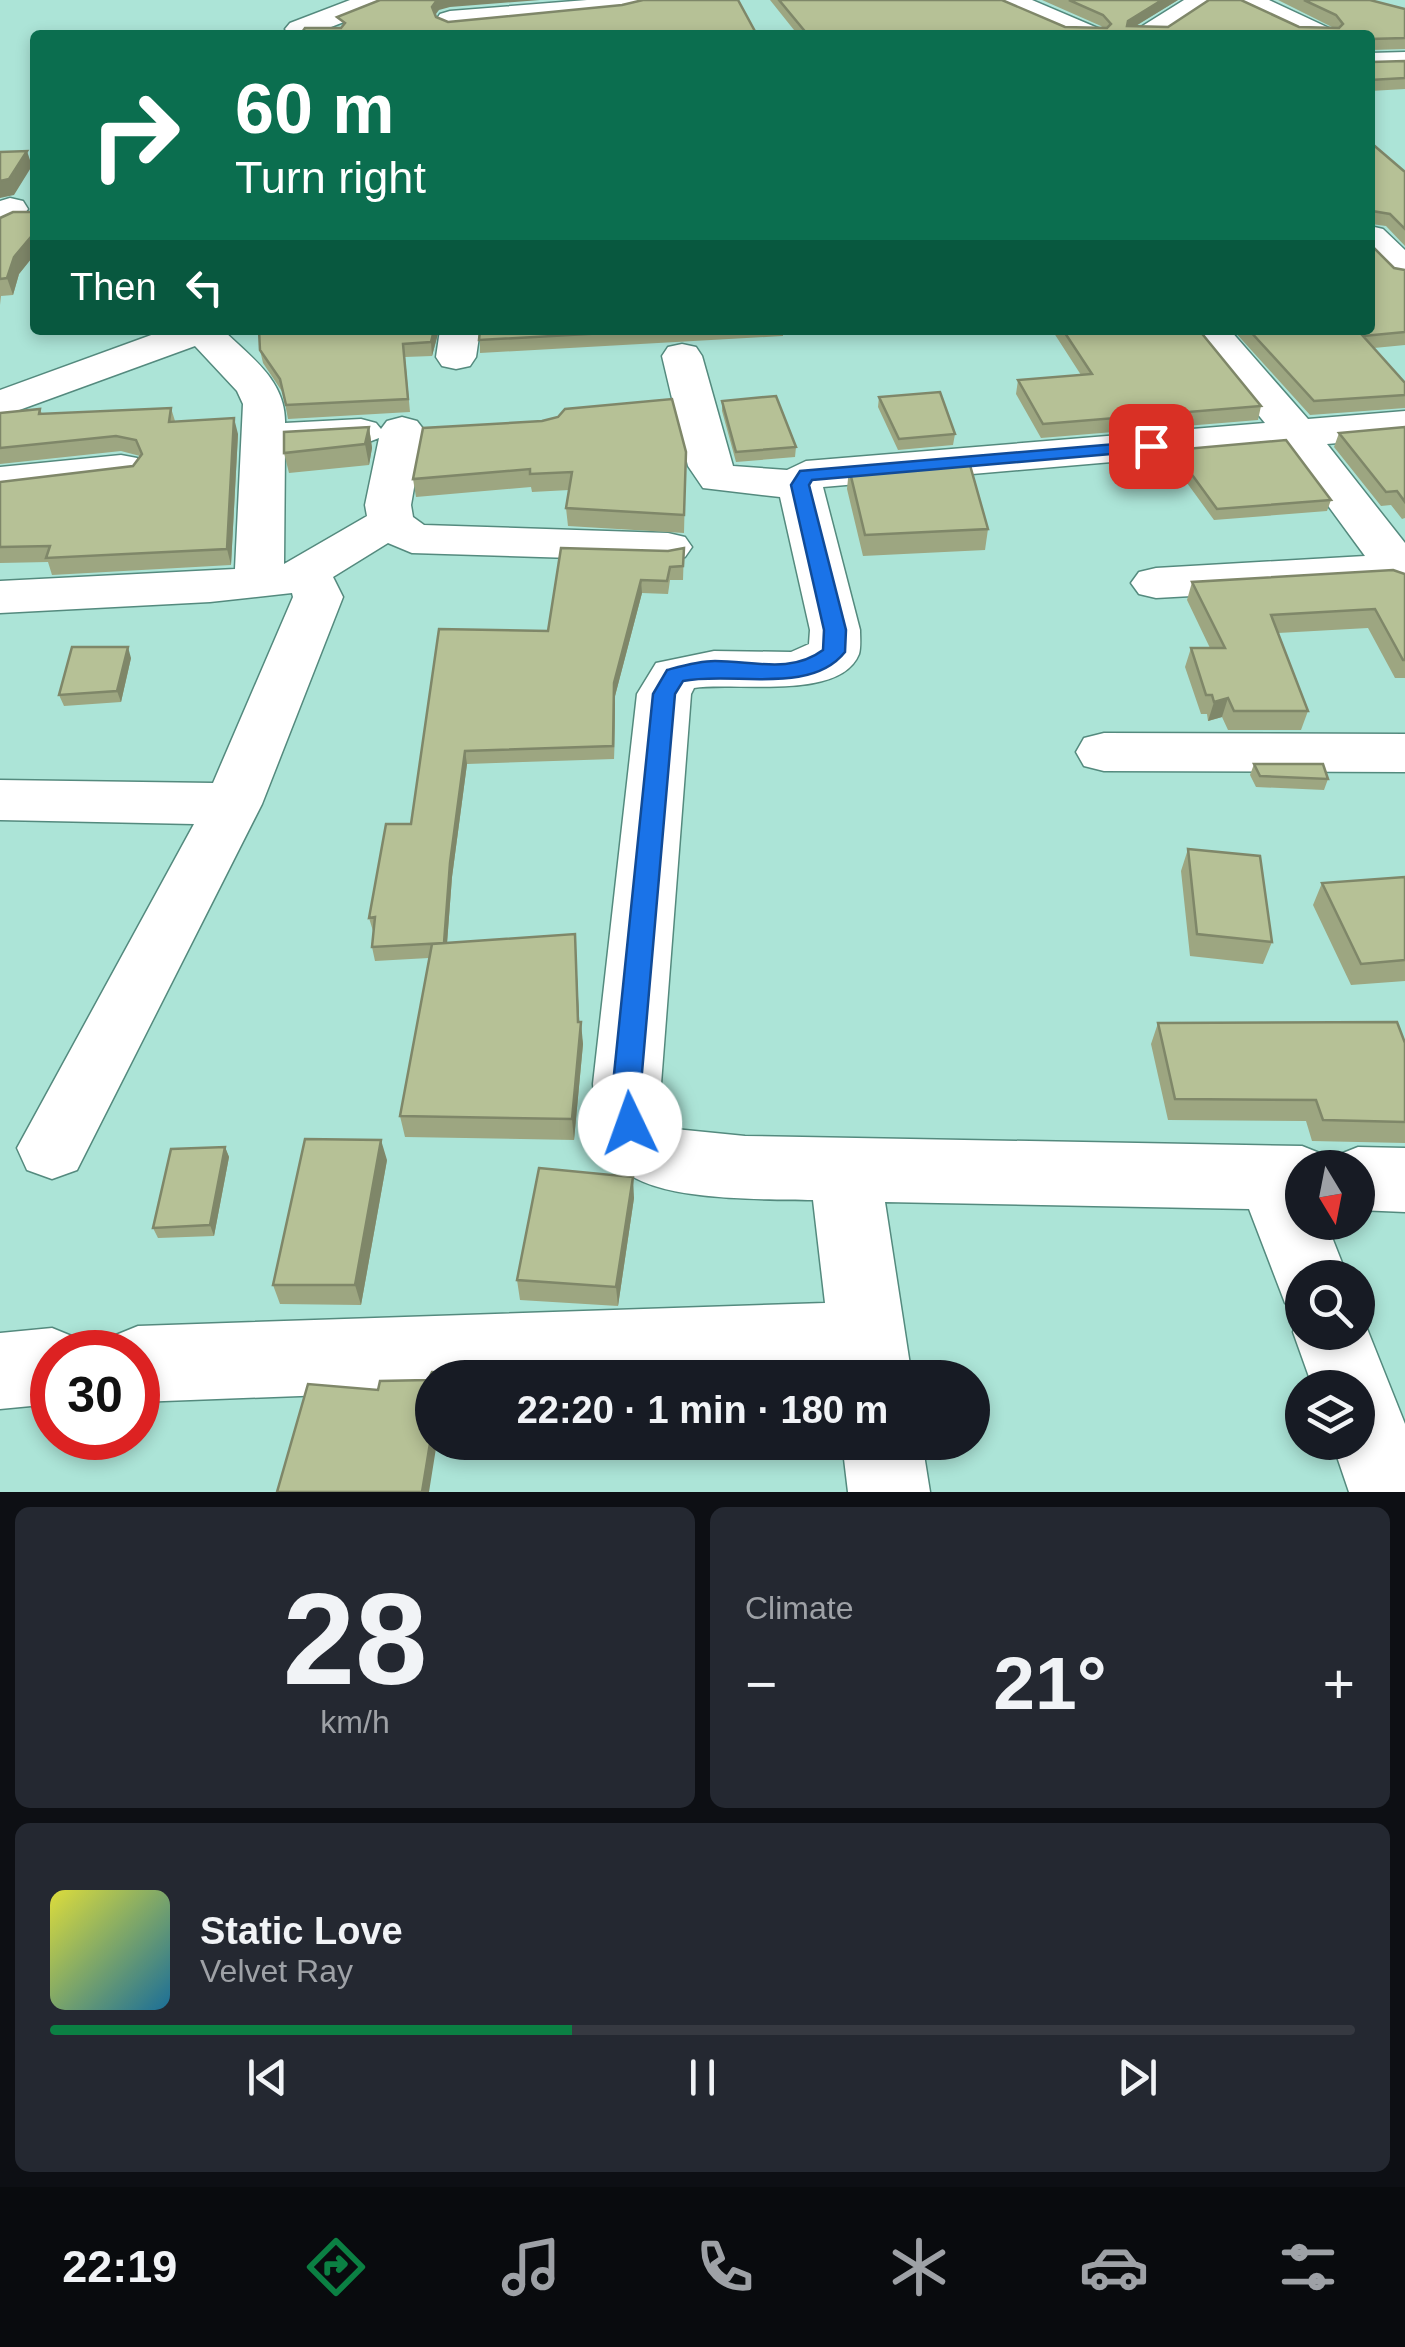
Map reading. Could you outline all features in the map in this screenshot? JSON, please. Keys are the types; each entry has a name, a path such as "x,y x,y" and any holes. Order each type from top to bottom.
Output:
{"street":[{"path":"305,30 300,29 375,0"},
{"path":"441,22 530,25 576,5 642,0"},
{"path":"1008,0 1078,30"},
{"path":"1152,30 1204,0"},
{"path":"1246,0 1309,30"},
{"path":"1375,62 1405,60"},
{"path":"1375,246 1399,288"},
{"path":"0,404 188,335"},
{"path":"207,335 256,386 264,404 277,579"},
{"path":"1213,335 1298,436 1402,572"},
{"path":"682,356 710,466 720,478 800,485"},
{"path":"1285,1177 845,1170 696,1163 654,1153 630,1124 627,1084 664,694 675,675 711,668 788,672 817,665 834,652 835,630 800,485 806,475 1405,424"},
{"path":"266,437 420,429 388,505 391,522 412,538 668,547"},
{"path":"0,481 121,468"},
{"path":"277,579 391,522"},
{"path":"1156,582 1402,572"},
{"path":"0,597 210,587 277,579 313,584 318,597 233,804 52,1148"},
{"path":"1104,752 1405,753"},
{"path":"0,800 233,804"},
{"path":"160,1364 871,1358 845,1170"},
{"path":"1375,1179 1405,1180"},
{"path":"0,1371 30,1368"},
{"path":"1375,1451 1390,1492"},
{"path":"885,1460 889,1492"}],"building":[{"path":"380,0 437,0 432,7 436,17 448,22 643,0 738,0 754,30 304,30 341,28 345,23 337,17"},
{"path":"779,0 1002,0 1065,27 1107,28 1111,24 1103,15 1069,0 1162,0 1128,21 1127,26 1168,27 1209,0 1241,0 1299,27 1339,28 1343,24 1336,15 1304,0 1370,0 1405,9 1405,38 1375,39 1375,30 804,30"},
{"path":"1405,61 1405,78 1375,80 1375,62"},
{"path":"1375,146 1405,172 1405,229 1390,214 1375,212"},
{"path":"27,151 9,179 0,181 0,152"},
{"path":"13,212 30,212 30,238 14,257 7,278 0,279 0,218"},
{"path":"1375,249 1394,268 1405,270 1405,332 1375,335"},
{"path":"259,335 433,335 431,342 403,344 408,399 286,405 280,379 260,350"},
{"path":"480,335 568,335 479,340"},
{"path":"1066,335 1203,335 1261,406 1043,424 1018,380 1092,374"},
{"path":"1254,335 1374,335 1363,336 1405,383 1405,395 1314,401"},
{"path":"940,392 955,434 899,439 879,397"},
{"path":"776,396 796,447 736,452 722,401"},
{"path":"672,399 686,452 684,515 566,508 572,472 530,474 530,469 413,479 423,428 542,421 558,417 565,409"},
{"path":"171,408 169,422 234,418 227,549 46,558 50,546 0,547 0,482 133,466 142,454 136,440 116,436 0,448 0,413"},
{"path":"369,427 365,444 284,453 284,432"},
{"path":"1405,427 1405,502 1397,491 1386,492 1339,433"},
{"path":"1286,440 1331,500 1217,509 1174,450"},
{"path":"968,458 988,529 865,535 849,468"},
{"path":"561,548 684,548 683,566 670,567 667,581 641,580 614,683 613,746 465,751 444,943 372,947 375,917 369,918 386,824 411,824 439,629 548,631"},
{"path":"1393,570 1405,574 1405,660 1375,609 1271,615 1308,711 1234,711 1228,698 1214,702 1212,695 1206,695 1191,648 1225,648 1192,582"},
{"path":"72,647 128,647 117,691 59,695"},
{"path":"1254,764 1323,764 1328,779 1260,776"},
{"path":"1188,849 1260,856 1272,942 1197,934"},
{"path":"1405,877 1405,960 1361,964 1322,883"},
{"path":"575,934 581,1022 572,1119 400,1116 432,944"},
{"path":"1397,1022 1405,1043 1405,1122 1323,1120 1316,1100 1175,1099 1158,1023"},
{"path":"305,1139 381,1140 355,1285 273,1285"},
{"path":"225,1147 210,1225 153,1228 171,1149"},
{"path":"539,1168 633,1177 616,1287 517,1280"},
{"path":"415,1380 415,1460 427,1460 422,1492 277,1492 308,1384 378,1390 380,1381"}],"route":[{"path":"630,1124 627,1084 664,694 675,675 711,668 788,672 817,665 834,652 835,630 800,485 806,475 1151,446"}]}
